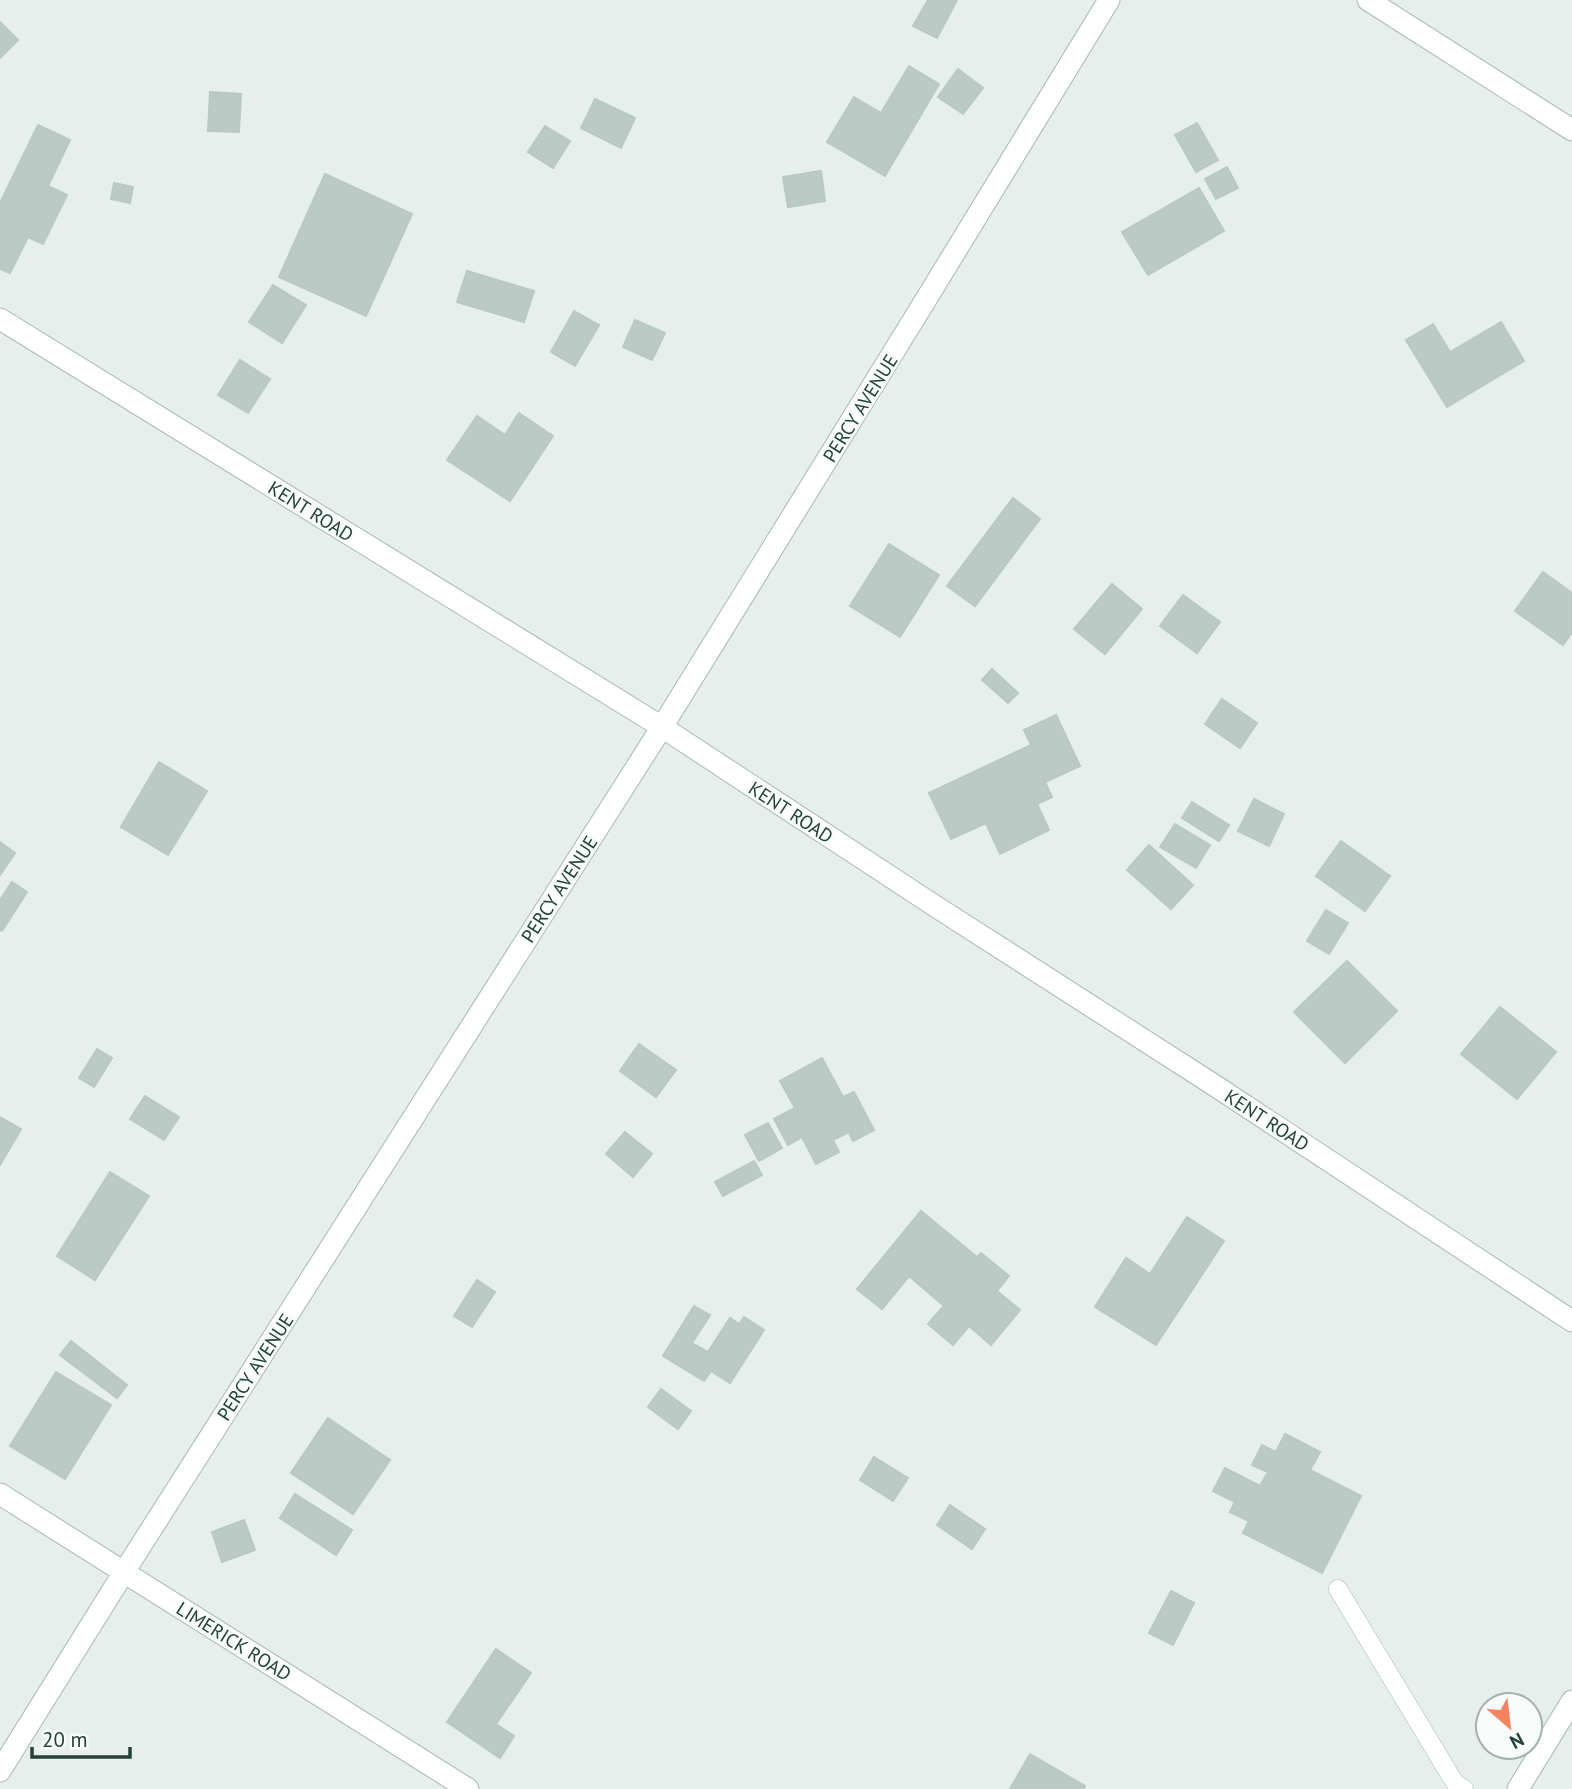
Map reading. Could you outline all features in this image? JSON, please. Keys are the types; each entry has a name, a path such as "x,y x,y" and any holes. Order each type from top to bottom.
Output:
{"street":[{"name":"PERCY AVENUE","path":"0,1771 663,727 1108,0"},
{"path":"1368,0 1572,130"},
{"name":"KENT ROAD","path":"0,319 663,727 1226,1092 1572,1321"},
{"name":"LIMERICK ROAD","path":"0,1494 468,1789"},
{"path":"1518,1789 1572,1701"}],"lane":[{"path":"1338,1589 1450,1775 1456,1784 1465,1789"}],"building":[{"path":"928,0 957,0 937,38 913,26"},
{"path":"0,22 18,40 0,58"},
{"path":"909,66 939,84 885,176 827,142 854,97 881,113"},
{"path":"958,69 983,88 963,114 938,97"},
{"path":"210,92 241,94 239,132 208,131"},
{"path":"595,99 635,118 621,148 581,128"},
{"path":"1197,123 1218,160 1196,172 1175,135"},
{"path":"38,125 70,140 48,186 67,195 43,244 28,237 10,273 0,269 0,203"},
{"path":"545,126 570,141 553,168 528,152"},
{"path":"1227,167 1238,188 1216,199 1205,179"},
{"path":"821,171 825,201 788,207 783,177"},
{"path":"325,174 412,214 366,316 279,277"},
{"path":"114,183 133,187 130,203 111,199"},
{"path":"1199,188 1224,231 1148,275 1122,232"},
{"path":"467,271 534,291 524,322 457,302"},
{"path":"273,285 306,305 282,343 249,322"},
{"path":"574,311 599,325 575,366 551,352"},
{"path":"635,320 665,333 652,360 623,347"},
{"path":"1501,322 1524,361 1447,407 1406,340 1433,324 1450,352"},
{"path":"240,360 270,379 248,413 218,395"},
{"path":"519,413 553,436 510,501 447,460 477,416 505,435"},
{"path":"1013,498 1040,519 975,606 947,586"},
{"path":"889,544 939,575 900,637 850,606"},
{"path":"1543,572 1572,593 1572,632 1563,645 1515,611"},
{"path":"1112,584 1142,609 1105,654 1074,629"},
{"path":"1183,595 1220,622 1197,653 1160,626"},
{"path":"992,669 1018,693 1008,703 982,680"},
{"path":"1222,699 1257,723 1240,748 1205,724"},
{"path":"1056,715 1080,766 1045,782 1052,797 1037,804 1049,830 1000,854 986,823 951,839 929,793 1031,745 1024,730"},
{"path":"159,762 207,791 168,855 121,827"},
{"path":"1254,799 1284,814 1269,846 1238,831"},
{"path":"1192,802 1229,825 1219,841 1182,818"},
{"path":"1175,824 1210,845 1196,868 1160,847"},
{"path":"1341,841 1390,876 1365,911 1316,876"},
{"path":"0,842 15,853 0,875"},
{"path":"1149,845 1193,885 1171,909 1127,870"},
{"path":"12,882 27,892 2,931 0,900"},
{"path":"1326,910 1348,923 1329,954 1307,941"},
{"path":"1347,961 1397,1011 1345,1063 1294,1012"},
{"path":"1500,1007 1556,1052 1517,1099 1461,1054"},
{"path":"639,1044 676,1070 656,1097 620,1071"},
{"path":"97,1049 112,1058 94,1087 79,1078"},
{"path":"822,1058 843,1097 854,1092 874,1130 853,1141 849,1132 833,1140 839,1152 816,1164 802,1137 788,1145 774,1119 795,1108 780,1081"},
{"path":"145,1096 179,1117 164,1140 130,1119"},
{"path":"0,1117 21,1129 0,1165"},
{"path":"768,1123 782,1148 759,1161 745,1135"},
{"path":"625,1132 652,1154 633,1177 606,1154"},
{"path":"754,1161 762,1175 723,1196 715,1182"},
{"path":"110,1172 149,1196 95,1280 57,1256"},
{"path":"921,1211 977,1257 981,1253 1009,1276 997,1291 1020,1310 991,1345 969,1326 953,1345 928,1324 944,1306 909,1276 882,1309 857,1289"},
{"path":"1187,1217 1224,1241 1156,1345 1095,1307 1126,1258 1150,1274"},
{"path":"477,1280 495,1292 472,1327 454,1316"},
{"path":"694,1306 710,1315 692,1343 708,1352 730,1318 739,1324 744,1317 764,1330 730,1383 711,1371 704,1381 663,1356"},
{"path":"71,1341 127,1385 117,1398 60,1355"},
{"path":"56,1372 111,1405 65,1479 10,1446"},
{"path":"661,1389 691,1411 678,1429 648,1407"},
{"path":"328,1418 390,1460 353,1514 291,1473"},
{"path":"1285,1434 1320,1452 1310,1470 1361,1496 1322,1573 1243,1533 1249,1521 1230,1512 1235,1502 1213,1491 1225,1468 1260,1486 1268,1472 1252,1465 1262,1445 1276,1452"},
{"path":"874,1457 908,1478 893,1501 860,1480"},
{"path":"295,1494 352,1530 336,1555 280,1518"},
{"path":"950,1505 985,1529 972,1549 937,1525"},
{"path":"244,1520 255,1550 222,1562 212,1532"},
{"path":"1171,1591 1194,1603 1173,1645 1149,1633"},
{"path":"496,1649 531,1673 496,1724 514,1736 500,1758 447,1722"},
{"path":"1030,1754 1085,1786 1083,1789 1010,1789"}]}
